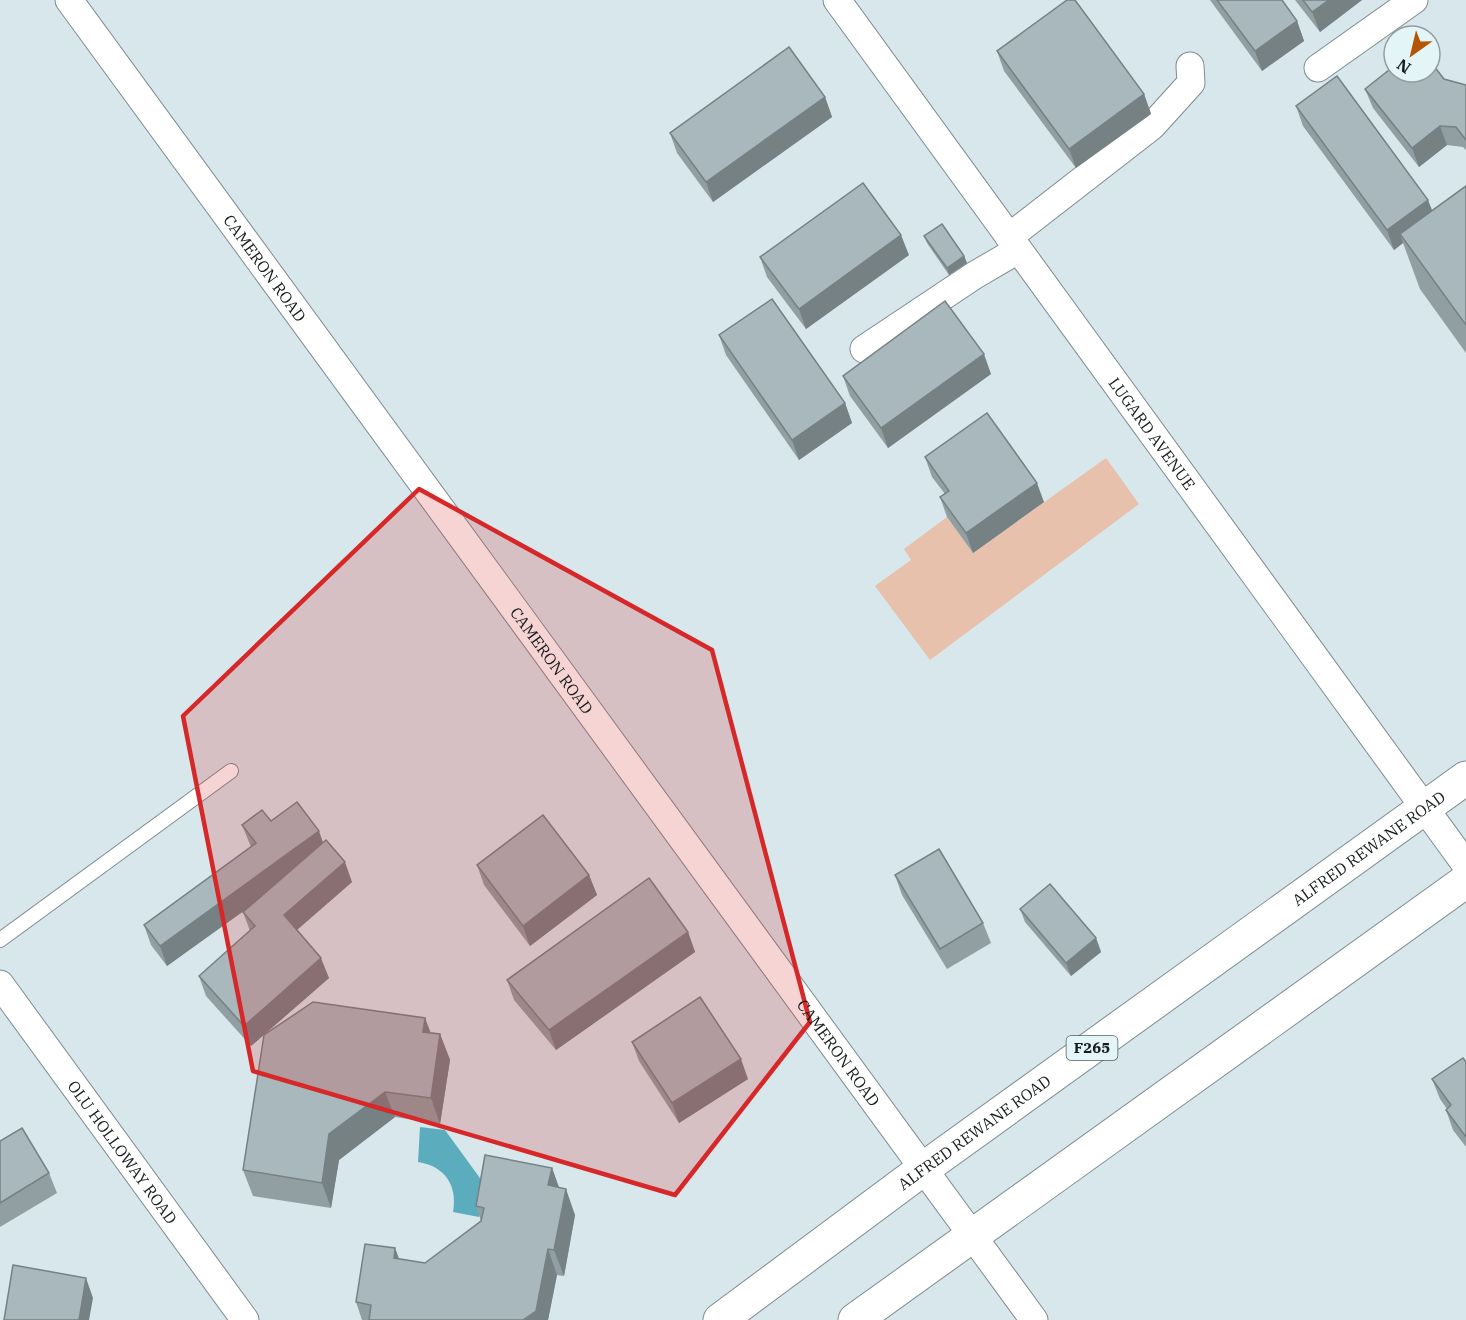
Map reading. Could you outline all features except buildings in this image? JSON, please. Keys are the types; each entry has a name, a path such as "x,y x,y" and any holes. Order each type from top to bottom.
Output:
{"main road":[{"name":"ALFRED REWANE ROAD","path":"720,1320 923,1169 1466,778"},
{"path":"855,1320 1466,881"}],"street":[{"name":"CAMERON ROAD","path":"69,0 1034,1320"},
{"name":"LUGARD AVENUE","path":"837,0 1466,865"},
{"path":"1318,68 1414,0"},
{"path":"864,349 975,275 1152,126 1191,83 1190,66"},
{"name":"OLU HOLLOWAY ROAD","path":"0,984 245,1320"}],"lane":[{"path":"0,940 231,771"}],"highlighted area":[{"path":"419,489 712,650 810,1022 675,1195 253,1071 183,716"}],"shaded area":[{"path":"1106,458 1139,504 930,660 875,586 911,560 904,549 947,517 973,553"}],"water":[{"path":"420,1127 445,1130 485,1185 479,1217 453,1212 453,1194 448,1179 436,1168 418,1162"}]}
